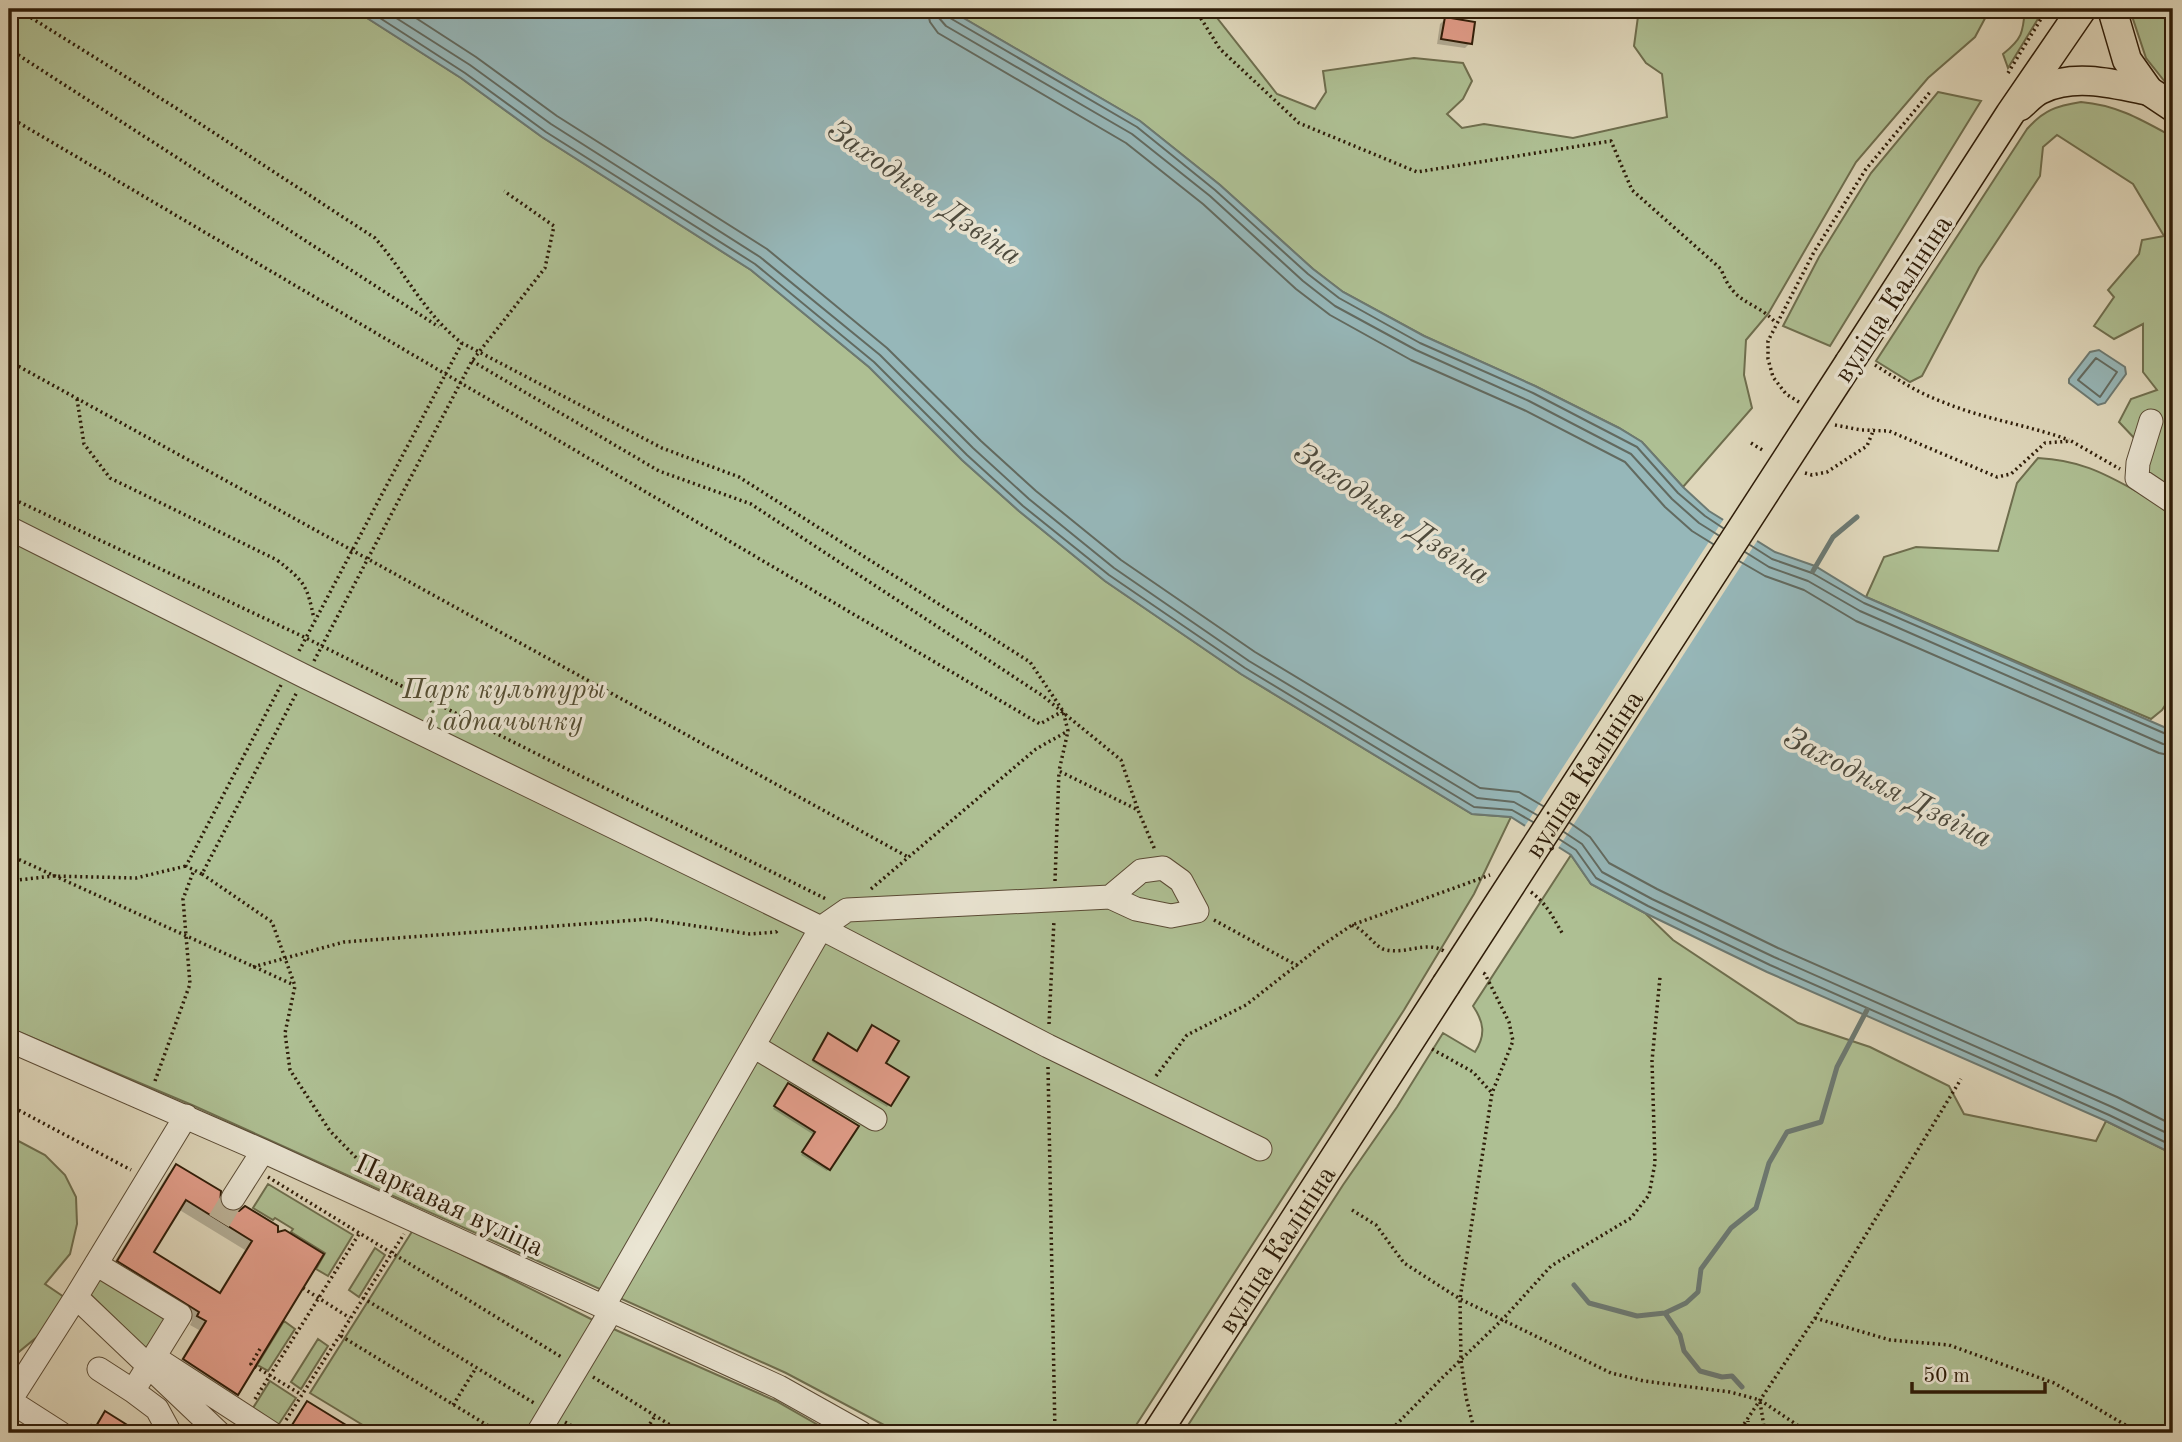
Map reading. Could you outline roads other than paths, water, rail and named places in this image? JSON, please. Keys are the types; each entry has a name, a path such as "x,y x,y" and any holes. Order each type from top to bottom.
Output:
{"main road":[{"name":"вуліца Калініна","path":"1157,1433 1446,985 1861,364 2010,114 2082,9"},
{"path":"2112,9 2127,60 2149,91 2173,107"},
{"name":"вуліца Калініна","path":"2010,114 2041,89 2069,82 2104,82 2149,91"}],"street":[{"path":"2151,421 2138,463 2137,478 2173,502"},
{"path":"9,528 298,673 821,928 1048,1046 1260,1150"},
{"path":"538,1433 577,1368 607,1309 821,928 847,910 1055,898 1110,897 1136,908 1171,916 1197,911 1181,881 1163,868 1141,871 1110,897"},
{"name":"Паркавая вуліца","path":"9,1040 186,1116 779,1387 861,1433"},
{"path":"755,1046 875,1119"},
{"path":"60,1433 9,1401 186,1116"},
{"path":"233,1198 263,1151"},
{"path":"96,1264 180,1315 133,1391"},
{"path":"76,1297 152,1361 219,1433"},
{"path":"152,1361 271,1433"},
{"path":"99,1369 157,1409 170,1433"}],"water":[{"name":"Заходняя Дзвіна","path":"353,9 948,9 1140,121 1220,185 1313,269 1343,292 1424,336 1535,386 1619,428 1642,442 1709,511 1775,552 1815,566 1866,597 2173,731 2173,1154 2106,1121 1767,972 1645,913 1591,884 1571,855 1511,817 1472,814 1241,674 1105,581 1019,511 962,460 869,367 751,270 542,137 461,78"},
{"path":"2099,350 2125,367 2126,374 2105,403 2098,405 2069,383 2069,379 2090,352"}],"waterway":[{"path":"1813,571 1833,537 1857,517"},
{"path":"1574,1285 1589,1303 1637,1316 1665,1313 1686,1303 1698,1292 1701,1269 1731,1228 1756,1208 1769,1163 1787,1132 1821,1122 1837,1067 1867,1010"},
{"path":"1665,1313 1680,1335 1684,1351 1700,1371 1722,1377 1732,1376 1742,1387"}],"tunnel":[{"path":"219,1221 233,1198"}],"park label":[{"name":"Парк культуры і адпачынку","path":"504,704"}]}
